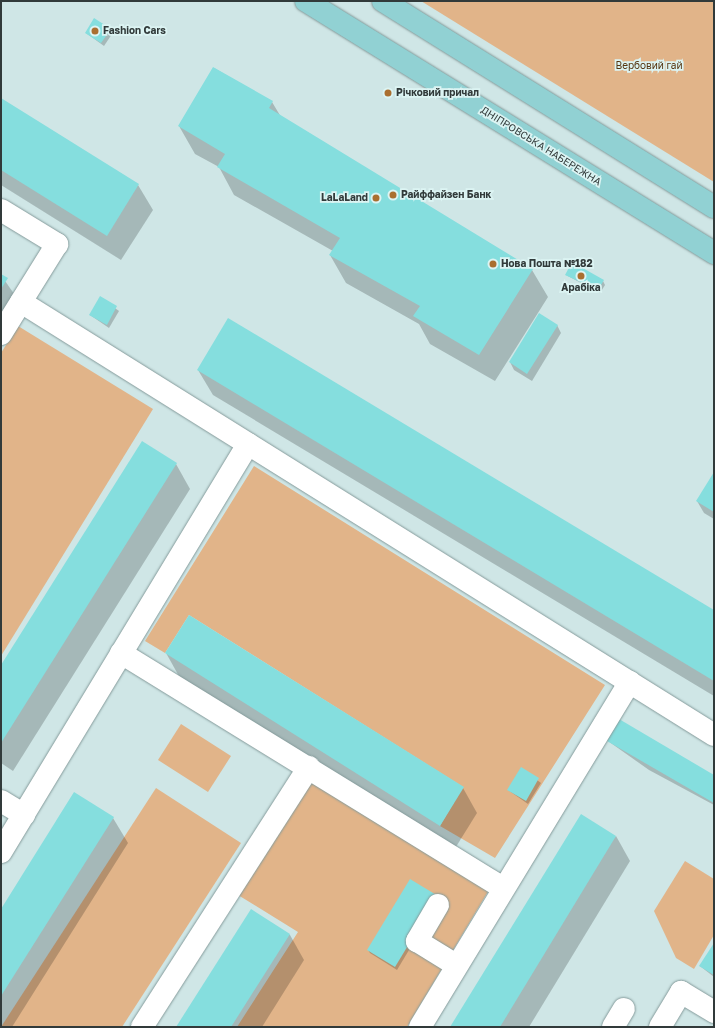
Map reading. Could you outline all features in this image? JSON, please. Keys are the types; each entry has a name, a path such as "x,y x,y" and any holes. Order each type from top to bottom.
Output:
{"main road":[{"name":"ДНІПРОВСЬКА НАБЕРЕЖНА","path":"306,1 714,253"},
{"path":"383,1 714,206"}],"lane":[{"path":"1,210 57,244 1,334"},
{"path":"21,302 714,735"},
{"path":"1,852 248,444"},
{"path":"121,653 502,887"},
{"path":"420,1027 502,887 630,682"},
{"path":"142,1027 309,768"},
{"path":"1,801 24,814"},
{"path":"438,905 417,941 456,965"},
{"path":"660,1027 681,992 714,1012"}],"green space":[{"name":"Вербовий гай","path":"421,1 714,1 714,182"},
{"path":"18,326 153,409 1,656 1,353"},
{"path":"254,466 605,685 495,858 440,826 463,787 189,615 165,653 145,641"},
{"path":"181,724 231,756 208,792 158,760"},
{"path":"311,780 489,890 407,1027 237,1027 298,932 238,895"},
{"path":"156,788 241,843 122,1027 1,1027"},
{"path":"685,861 714,879 714,935 694,969 676,958 654,911"}],"building":[{"path":"94,18 111,29 101,43 85,33"},
{"path":"213,67 273,101 269,108 533,269 479,355 413,316 420,306 329,255 340,238 217,167 225,154 178,126"},
{"path":"1,98 139,184 107,236 1,170"},
{"path":"572,262 604,280 598,290 565,275"},
{"path":"1,274 8,278 1,289"},
{"path":"100,296 117,306 107,325 89,315"},
{"path":"539,313 558,325 527,374 509,362"},
{"path":"228,318 714,610 714,681 197,370"},
{"path":"142,441 177,463 1,743 1,665"},
{"path":"714,472 714,512 696,501"},
{"path":"189,615 464,787 440,826 165,653"},
{"path":"619,719 714,775 714,803 607,741"},
{"path":"521,767 539,778 526,801 507,790"},
{"path":"74,792 114,817 1,996 1,909"},
{"path":"581,814 616,836 500,1027 450,1027"},
{"path":"410,879 438,896 395,967 367,950"},
{"path":"251,909 290,934 231,1027 176,1027"},
{"path":"714,943 714,975 699,966"}],"place":[{"name":"Fashion Cars","path":"95,31"},
{"name":"Річковий причал","path":"388,93"},
{"name":"Райффайзен Банк","path":"393,195"},
{"name":"LaLaLand","path":"376,198"},
{"name":"Нова Пошта №182","path":"493,264"},
{"name":"Арабіка","path":"581,276"}]}
